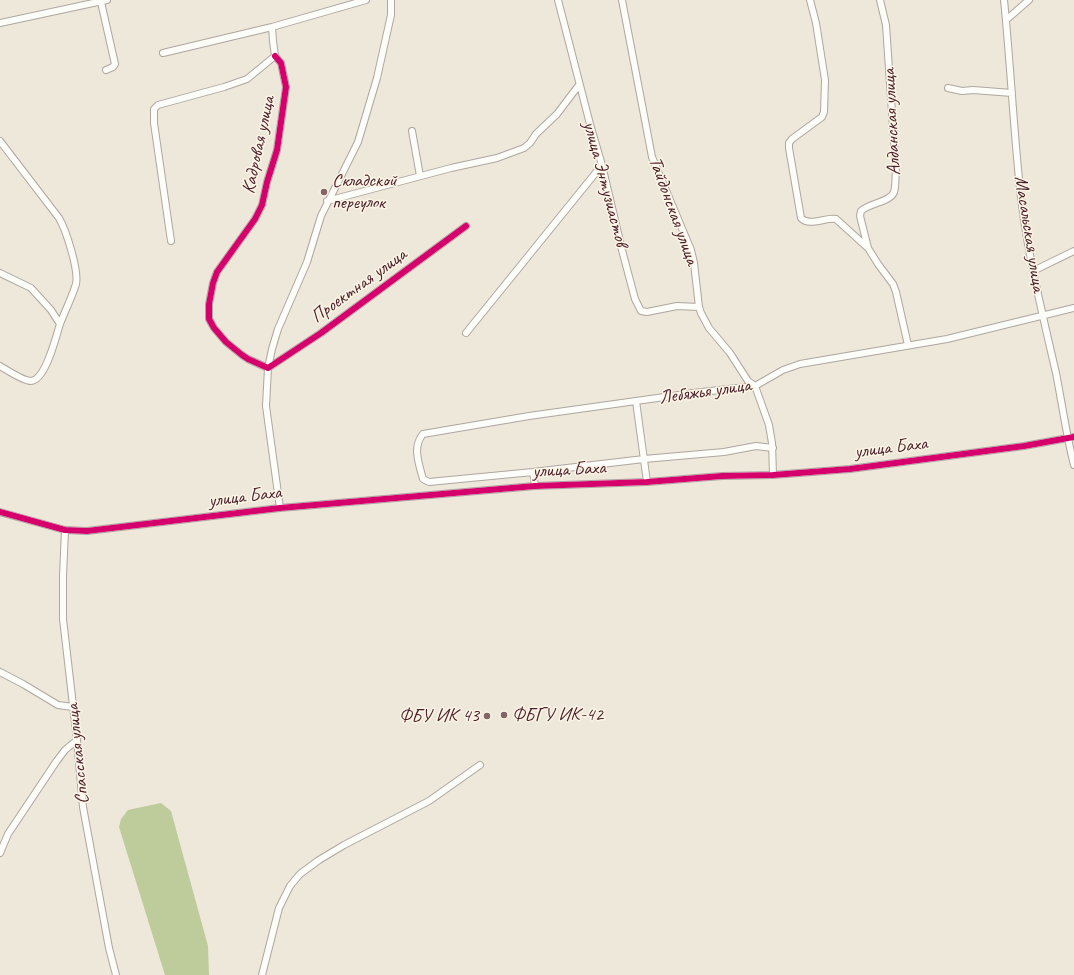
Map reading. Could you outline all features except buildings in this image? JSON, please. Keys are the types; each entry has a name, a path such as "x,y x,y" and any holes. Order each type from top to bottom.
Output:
{"street":[{"path":"164,53 272,27 366,0"},
{"path":"280,508 266,406 268,368 272,349 278,329 307,262 327,201 358,142 377,78 391,15 391,0"},
{"name":"улица Энтузиастов","path":"558,0 579,85 602,165 622,250 636,299 641,311 647,312 677,306 699,307"},
{"name":"Тайдонская улица","path":"622,0 652,157 691,250 694,262 699,307 709,328 730,353 748,381 755,386 768,426 772,448 773,475"},
{"path":"810,0 816,23 825,80 824,112 822,116 789,143 801,218 808,222 831,218 836,219 868,248 893,284 908,345"},
{"name":"Алданская улица","path":"868,248 860,216 861,211 891,197 894,191 896,172 886,25 880,0"},
{"name":"Масальская улица","path":"1004,0 1018,179 1024,225 1058,386 1067,439 1074,465"},
{"path":"1006,20 1029,0"},
{"path":"0,23 104,1 115,64 113,67 106,70"},
{"name":"Кадровая улица","path":"268,368 242,355 214,328 209,319 209,304 213,283 217,272 255,219 262,204 277,150 286,87 281,63 275,56 272,27"},
{"name":"Кадровая улица","path":"171,241 154,123 154,109 158,105 247,80 275,56"},
{"path":"327,201 451,168 497,158 524,148 557,114 579,85"},
{"path":"948,88 962,91 973,90 1012,93"},
{"path":"412,131 420,176"},
{"path":"0,141 59,218 66,230 73,257 76,280 51,352 44,368 35,380 26,380 0,366"},
{"path":"466,333 602,165"},
{"name":"Проектная улица","path":"268,368 321,333 466,226"},
{"path":"1033,271 1074,251"},
{"path":"0,274 31,288 51,310 60,324"},
{"name":"Лебяжья улица","path":"533,472 429,482 423,479 417,454 418,440 423,434 529,416 755,386 783,370 800,364 947,339 1074,308"},
{"path":"636,401 647,482"},
{"name":"улица Баха","path":"0,512 65,530 87,532 280,508 535,486 647,482 850,469 1024,446 1074,437"},
{"path":"535,486 533,472 644,459 724,452 756,446 772,448"},
{"name":"Спасская улица","path":"65,530 63,619 83,807 109,948 116,975"},
{"path":"0,672 58,705 73,707"},
{"path":"0,853 8,834 51,769 65,750 77,740"},
{"path":"262,975 279,908 290,886 300,874 319,860 344,845 429,801 480,765"}],"green space":[{"path":"161,803 171,811 208,946 209,975 165,975 119,827 121,819 128,810"}],"cycle path":[{"path":"275,56 281,63 286,87 277,150 267,182 262,205 255,219 217,272 213,283 209,304 209,319 214,328 226,342 248,359 268,368 321,333 466,226"},
{"path":"0,512 65,530 87,531 280,508 535,486 647,482 850,469 1024,446 1074,437"}],"place":[{"name":"Складской переулок","path":"324,192"},
{"name":"ФБГУ ИК-42","path":"504,715"},
{"name":"ФБУ ИК 43","path":"487,716"}]}
